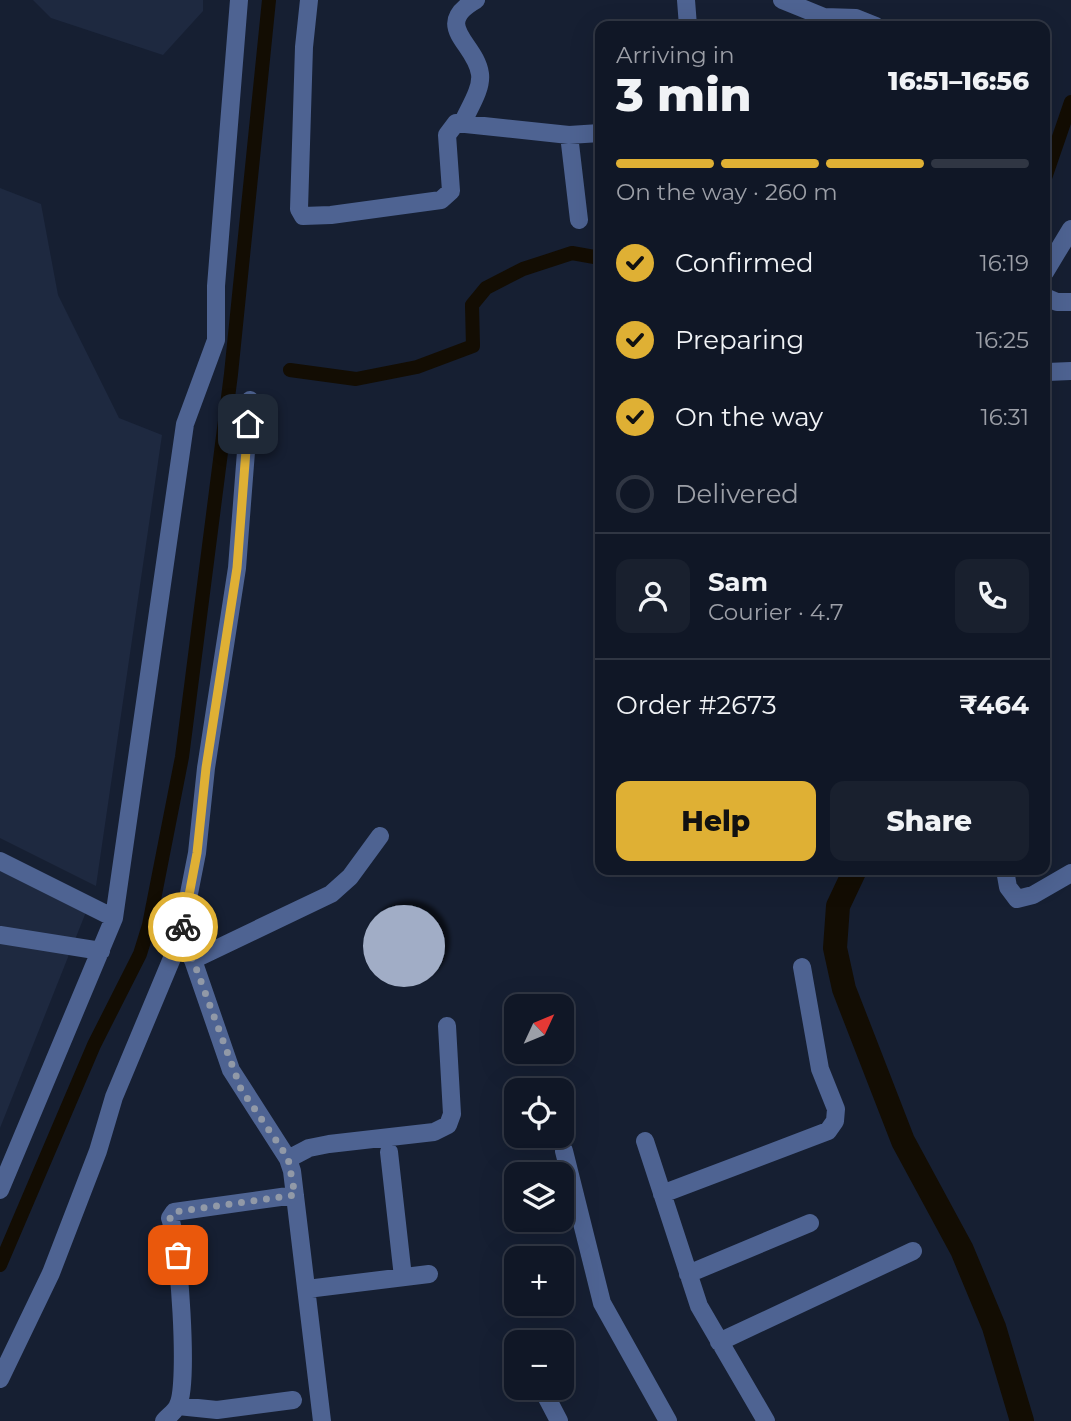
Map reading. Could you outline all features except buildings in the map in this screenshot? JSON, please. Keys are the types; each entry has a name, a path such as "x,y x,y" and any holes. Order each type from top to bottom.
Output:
{"street":[{"path":"0,1190 114,918 185,424 216,340 216,286 239,0"},
{"path":"309,0 299,153 299,209 302,215 331,215 442,200 448,196 452,185 447,135 451,127 463,122 569,135 595,133"},
{"path":"463,122 478,88 480,73 457,30 455,20 460,10 476,0"},
{"path":"685,0 687,21"},
{"path":"782,0 824,17 856,18 864,21"},
{"path":"569,135 579,220"},
{"path":"1050,264 1071,229"},
{"path":"1050,299 1071,302"},
{"path":"1050,372 1071,371"},
{"path":"0,1379 51,1273 98,1151 114,1097 180,939 197,853 206,768 237,568 250,400"},
{"path":"193,960 331,894 350,877 380,836"},
{"path":"0,861 114,918"},
{"path":"1005,875 1008,887 1017,899 1033,895 1071,873"},
{"path":"0,935 101,951"},
{"path":"180,939 193,960 232,1070 288,1158 295,1195 322,1421"},
{"path":"662,1194 729,1171 828,1131 833,1125 835,1109 820,1069 802,967"},
{"path":"288,1158 319,1146 423,1134 448,1125 452,1114 447,1026"},
{"path":"645,1141 699,1306 766,1421"},
{"path":"564,1151 602,1303 668,1421"},
{"path":"389,1152 403,1277"},
{"path":"164,1421 178,1406 182,1385 180,1275 176,1236 170,1218 174,1212 295,1195"},
{"path":"688,1274 810,1223"},
{"path":"719,1342 913,1251"},
{"path":"307,1289 429,1274"},
{"path":"178,1406 257,1413 293,1400"},
{"path":"548,1400 559,1421"}],"shaded area":[{"path":"33,0 203,0 203,11 163,55 51,18"},
{"path":"0,188 41,204 58,295 119,418 162,435 96,886 0,838"},
{"path":"0,870 86,912 0,1128"}],"waterway":[{"path":"0,1265 94,1045 140,954 149,925 182,757 231,374 269,0"},
{"path":"1050,163 1071,102"},
{"path":"290,370 356,379 417,367 473,346 472,305 486,288 523,269 572,253 595,257"},
{"path":"853,875 838,906 835,948 844,989 903,1141 962,1250 994,1327 1022,1421"}],"way so far":[{"path":"178,1255 170,1218 174,1212 295,1195 288,1158 241,1089 232,1070 193,960 180,939 183,927"}],"route":[{"path":"183,927 194,873 203,813 206,768 237,568 248,424"}]}
